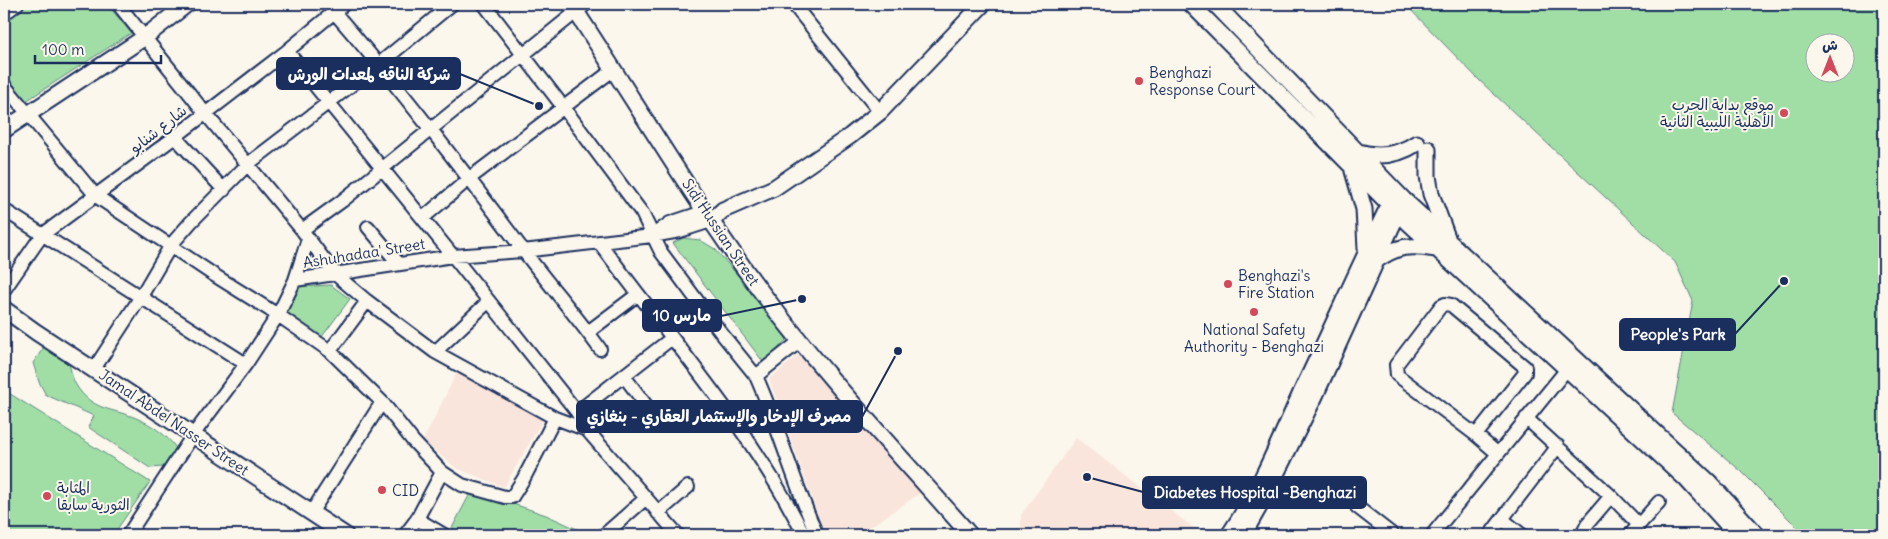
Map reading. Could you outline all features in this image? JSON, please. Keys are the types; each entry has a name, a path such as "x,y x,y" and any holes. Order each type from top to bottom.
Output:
{"main road":[{"path":"4,130 145,37 187,4"},
{"path":"708,216 774,188 850,136 880,112 983,4"},
{"path":"1191,4 1351,168 1449,241 1709,482 1756,535"},
{"path":"1215,4 1358,152 1435,249 1686,479 1737,535"},
{"name":"Sidi Hussian Street","path":"577,6 613,70 708,216 755,282 800,341 970,535"},
{"path":"1358,152 1373,155 1389,155 1423,146 1431,194 1449,241"},
{"path":"1243,535 1264,498 1314,398 1370,257 1364,209 1351,168"},
{"path":"1229,535 1256,489 1323,349 1397,203"},
{"path":"1370,257 1402,247 1412,246 1435,249"},
{"name":"Jamal Abdel Nasser Street","path":"4,308 345,535"}],"street":[{"path":"4,14 17,4"},
{"path":"118,4 305,234 335,274 367,301 435,352 555,418 587,430"},
{"path":"94,369 140,298 171,245 191,222 248,164 379,64 452,4"},
{"path":"484,4 642,213 661,252 756,376 817,535"},
{"path":"793,4 880,112"},
{"path":"295,280 305,234 380,168 523,54 577,6"},
{"path":"339,8 379,64 470,178 523,251 600,349"},
{"name":"شارع شنابو","path":"4,290 42,235 175,137 287,51 339,8"},
{"path":"287,51 577,412 587,430 678,535"},
{"path":"423,218 470,178 613,70"},
{"path":"4,85 96,196 330,351 382,402 413,441 442,472 462,485 505,497 512,497 555,418"},
{"path":"175,137 224,190"},
{"path":"4,210 246,364"},
{"name":"Ashuhadaa' Street","path":"128,535 193,435 246,364 278,315 295,280 453,256 523,251 652,236 680,231 708,216"},
{"path":"368,227 399,264"},
{"path":"599,242 637,295 672,338 755,449 804,535"},
{"path":"588,332 637,295"},
{"path":"330,351 367,301"},
{"path":"435,352 489,301"},
{"path":"1476,435 1525,373 1525,367 1451,305 1445,304 1441,306 1396,365 1395,371 1397,375 1497,453"},
{"path":"577,412 672,338"},
{"path":"756,376 800,341"},
{"path":"1432,535 1567,368"},
{"path":"624,376 652,413"},
{"path":"312,513 382,402"},
{"path":"1526,418 1612,496 1639,525"},
{"path":"1490,535 1558,446"},
{"path":"406,535 417,519 442,472"},
{"path":"658,513 688,487"},
{"path":"1582,535 1588,523 1612,496"},
{"path":"604,535 645,499"},
{"path":"1630,535 1659,502"},
{"path":"1357,507 1393,535"},
{"path":"417,519 444,535"},
{"path":"1502,519 1522,535"}],"shaded area":[{"path":"802,352 922,492 858,535 825,535 769,379"},
{"path":"458,370 545,416 504,487 456,468 423,441"},
{"path":"1076,438 1203,535 1021,535 1021,515"}],"green space":[{"path":"27,4 107,4 131,33 26,101 4,72 4,22"},
{"path":"1405,4 1884,4 1884,535 1805,535 1741,471 1672,413 1693,301 1675,262 1480,81"},
{"path":"683,238 700,240 715,249 790,336 764,363 673,243"},
{"path":"331,285 350,299 318,342 277,311 296,287"},
{"path":"44,347 69,363 75,383 89,400 103,408 142,420 168,439 176,448 163,467 150,468 88,427 94,416 46,395 39,382 33,363"},
{"path":"4,390 150,482 113,535 4,535"},
{"path":"472,490 546,515 577,529 583,535 466,535 452,528"}],"place":[{"name":"Benghazi Response Court","path":"1139,81"},
{"name":"شركة الناقه لمعدات الورش","path":"539,106"},
{"name":"موقع بداية الحرب الأهلية الليبية الثانية","path":"1784,113"},
{"name":"People's Park","path":"1784,281"},
{"name":"Benghazi's Fire Station","path":"1228,284"},
{"name":"10 مارس","path":"802,299"},
{"name":"National Safety Authority - Benghazi","path":"1254,312"},
{"name":"مصرف الإدخار والإستثمار العقاري - بنغازي","path":"898,351"},
{"name":"Diabetes Hospital -Benghazi","path":"1087,477"},
{"name":"CID","path":"382,490"},
{"name":"المثابة الثورية سابقا","path":"47,496"}]}
